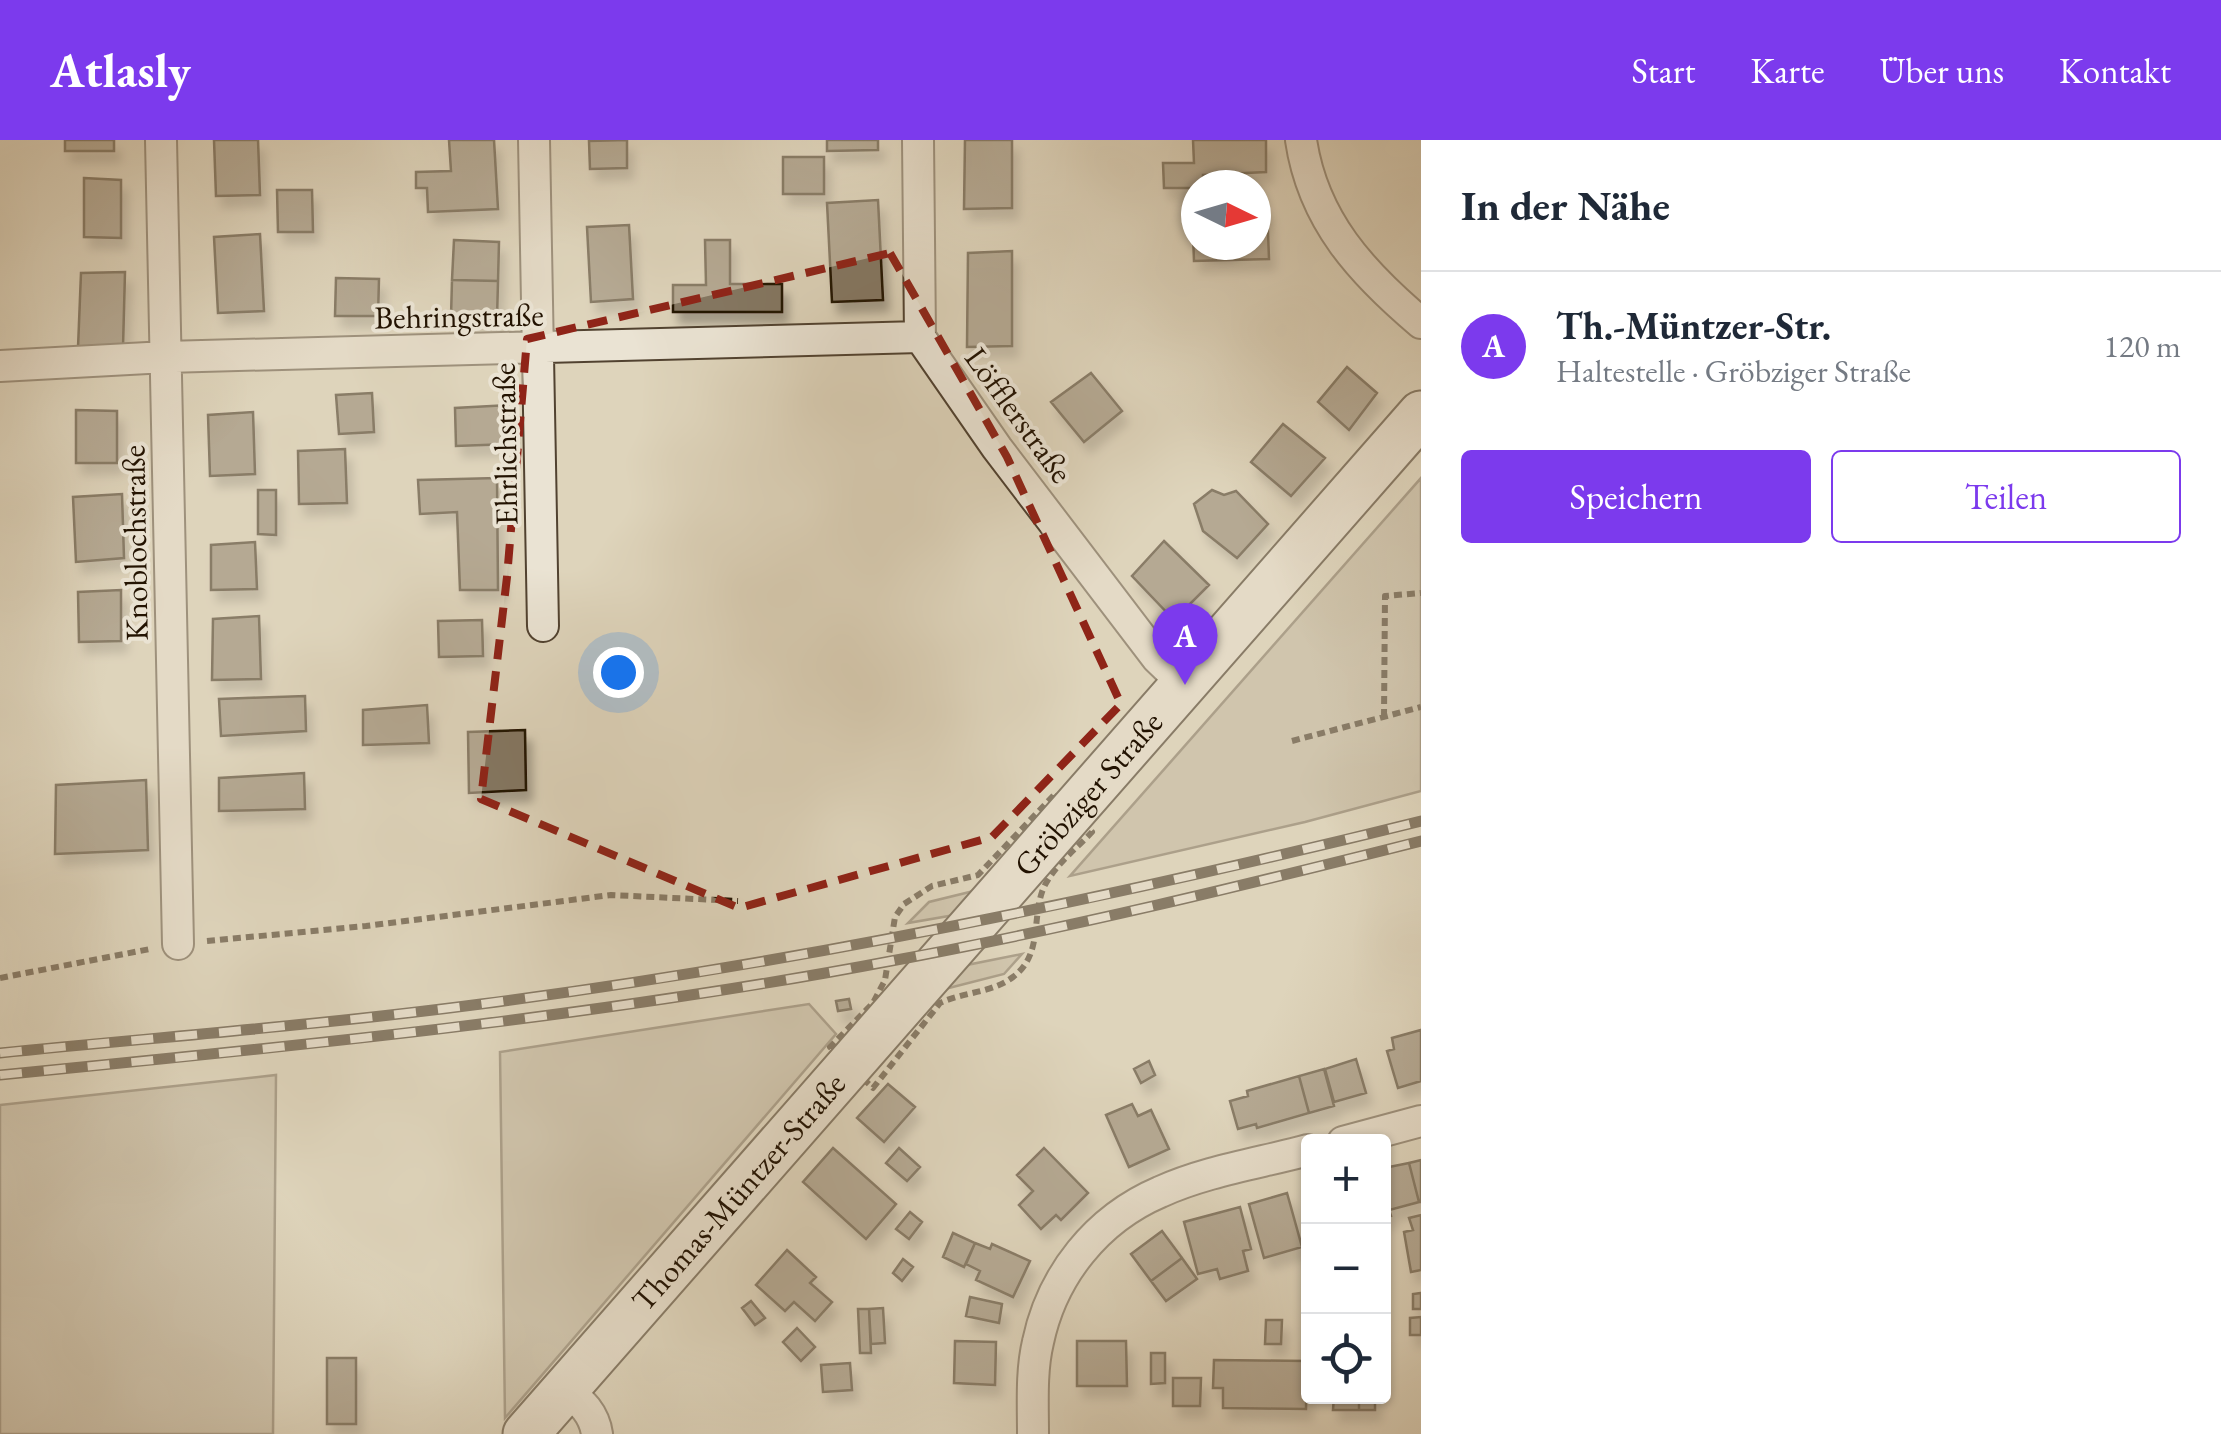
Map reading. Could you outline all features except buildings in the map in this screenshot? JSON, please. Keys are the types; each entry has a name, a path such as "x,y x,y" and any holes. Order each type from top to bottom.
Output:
{"main road":[{"name":"Gröbziger Straße","path":"954,949 1421,414"},
{"name":"Thomas-Müntzer-Straße","path":"526,1434 954,949"}],"street":[{"name":"Knoblochstraße","path":"161,140 178,944"},
{"name":"Ehrlichstraße","path":"534,140 543,626"},
{"name":"Löfflerstraße","path":"918,140 920,337 997,448 1157,658 1185,686"},
{"path":"1302,140 1316,198 1332,231 1366,273 1421,323"},
{"name":"Behringstraße","path":"0,366 166,357 920,337"},
{"path":"1373,1134 1421,1121"},
{"path":"1033,1434 1034,1373 1044,1318 1068,1267 1090,1239 1113,1219 1161,1191 1301,1152"},
{"path":"566,1388 586,1407 597,1434"}],"path":[{"path":"1384,717 1385,596 1421,593"},
{"path":"1292,740 1421,707"},
{"path":"366,926 611,895 738,900"}],"highlighted area":[{"path":"890,253 1007,457 1121,704 992,837 739,908 481,799 507,577 527,339"}],"shaded area":[{"path":"1421,478 1421,791 1070,876"},
{"path":"990,887 966,913 908,923 929,902"},
{"path":"1022,954 1004,974 941,990 962,966"},
{"path":"809,1004 836,1034 505,1418 500,1052"},
{"path":"276,1075 273,1434 0,1434 0,1105"}],"railway":[{"path":"0,1053 421,1011 718,969 1071,902 1421,821"},
{"path":"0,1075 447,1028 780,981 1091,920 1421,841"}],"place":[{"name":"Th.-Müntzer-Str.","path":"1185,685"}]}
